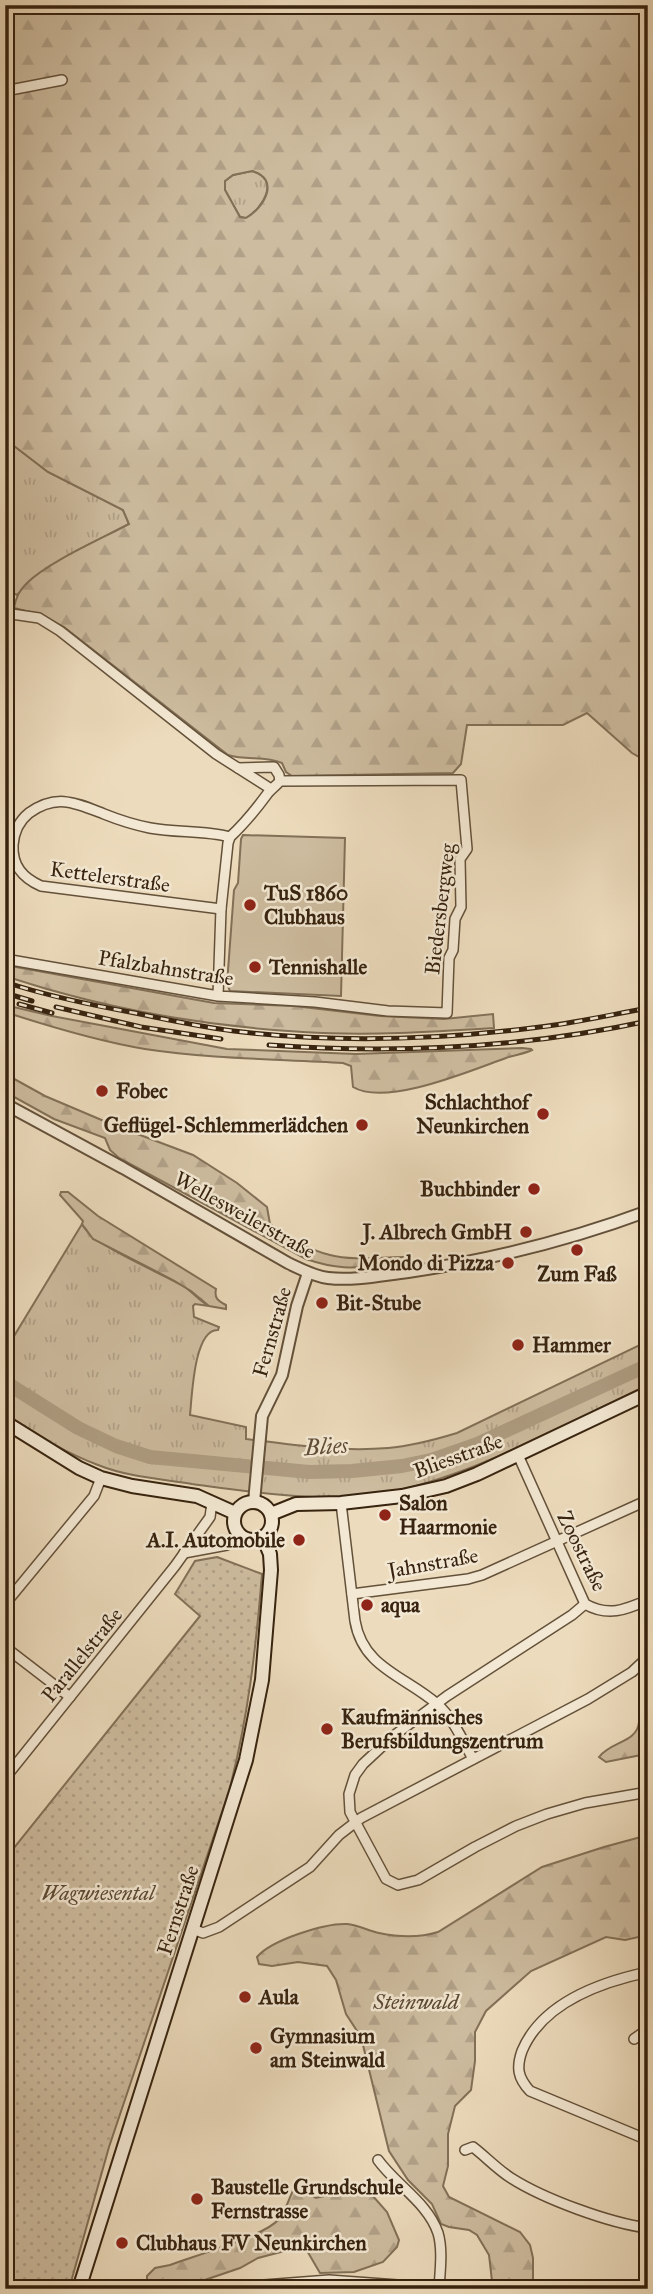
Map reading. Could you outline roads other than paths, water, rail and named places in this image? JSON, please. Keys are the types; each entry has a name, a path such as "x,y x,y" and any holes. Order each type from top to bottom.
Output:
{"main road":[{"name":"Bliesstraße","path":"271,1514 296,1504 341,1503 402,1496 446,1486 648,1393"},
{"path":"5,1422 79,1468 101,1478 132,1486 197,1496 235,1513"},
{"path":"254,1502 266,1507 271,1514 272,1524 270,1530 255,1539 243,1537 235,1527 235,1513 243,1504 254,1502"},
{"name":"Fernstraße","path":"79,2289 246,1760 262,1680 271,1570 270,1554 262,1537"}],"street":[{"path":"5,91 62,80"},
{"path":"5,613 39,618 60,631 236,768 271,789"},
{"name":"Biedersbergweg","path":"236,768 269,766 277,771 280,781 460,780 467,849 460,859 460,907 455,919 453,950 449,958 447,1013"},
{"path":"218,996 221,909 230,837 280,781"},
{"name":"Kettelerstraße","path":"221,909 41,886 21,874 16,865 13,844 15,832 24,817 42,805 56,802 78,803 155,829 230,837"},
{"name":"Pfalzbahnstraße","path":"5,959 218,996 315,1002 388,1011 447,1013"},
{"name":"Wellesweilerstraße","path":"5,1104 308,1273 327,1278 442,1267 562,1240 648,1211"},
{"name":"Fernstraße","path":"254,1502 262,1416 282,1376 297,1306 308,1273"},
{"name":"Zoostraße","path":"517,1455 585,1604 595,1610 609,1613 628,1609 648,1600"},
{"path":"5,1604 94,1496 101,1478"},
{"name":"Jahnstraße","path":"352,1594 482,1575 648,1500"},
{"name":"Parallelstraße","path":"5,1778 184,1553 210,1517 212,1503"},
{"path":"341,1503 357,1636 365,1650 380,1665 437,1704 452,1723 473,1759"},
{"path":"184,1553 227,1545 243,1537"},
{"path":"585,1604 392,1737 355,1775 348,1803 349,1812 386,1879 398,1885 418,1880 475,1847 527,1822 585,1802 648,1792"},
{"path":"5,1647 70,1697"},
{"path":"193,1929 204,1933 219,1927 310,1867 339,1835 355,1822 615,1683 648,1657"},
{"path":"648,1972 591,1990 558,2008 532,2032 519,2060 518,2070 519,2077 530,2091 648,2140"},
{"path":"634,2039 648,2029"},
{"path":"465,2150 473,2147 510,2177 542,2193 602,2217 648,2228"},
{"path":"237,2287 330,2280 439,2288 441,2252 439,2235 432,2219 378,2160"}],"waterway":[{"name":"Blies","path":"5,1382 78,1428 116,1446 150,1457 309,1472 352,1471 431,1460 477,1444 648,1365"}],"railway":[{"path":"5,982 69,1000 197,1025 308,1037 383,1038 495,1032 561,1024 648,1008"},
{"path":"5,993 32,1001"},
{"path":"19,1004 52,1013"},
{"path":"56,1007 141,1027 221,1039"},
{"path":"269,1045 364,1049 460,1046 554,1037 648,1021"}],"place":[{"name":"TuS 1860 Clubhaus","path":"250,905"},
{"name":"Tennishalle","path":"255,967"},
{"name":"Fobec","path":"102,1091"},
{"name":"Schlachthof Neunkirchen","path":"543,1114"},
{"name":"Geflügel-Schlemmerlädchen","path":"362,1125"},
{"name":"Buchbinder","path":"534,1189"},
{"name":"J. Albrech GmbH","path":"526,1232"},
{"name":"Zum Faß","path":"577,1250"},
{"name":"Mondo di Pizza","path":"508,1263"},
{"name":"Bit-Stube","path":"322,1303"},
{"name":"Hammer","path":"518,1345"},
{"name":"Salon Haarmonie","path":"385,1515"},
{"name":"A.I. Automobile","path":"299,1540"},
{"name":"aqua","path":"367,1605"},
{"name":"Kaufmännisches Berufsbildungszentrum","path":"327,1729"},
{"name":"Aula","path":"245,1997"},
{"name":"Gymnasium am Steinwald","path":"256,2048"},
{"name":"Baustelle Grundschule Fernstrasse","path":"197,2199"},
{"name":"Clubhaus FV Neunkirchen","path":"122,2243"}],"park label":[{"name":"Wagwiesental","path":"98,1893"},
{"name":"Steinwald","path":"416,2002"}]}
